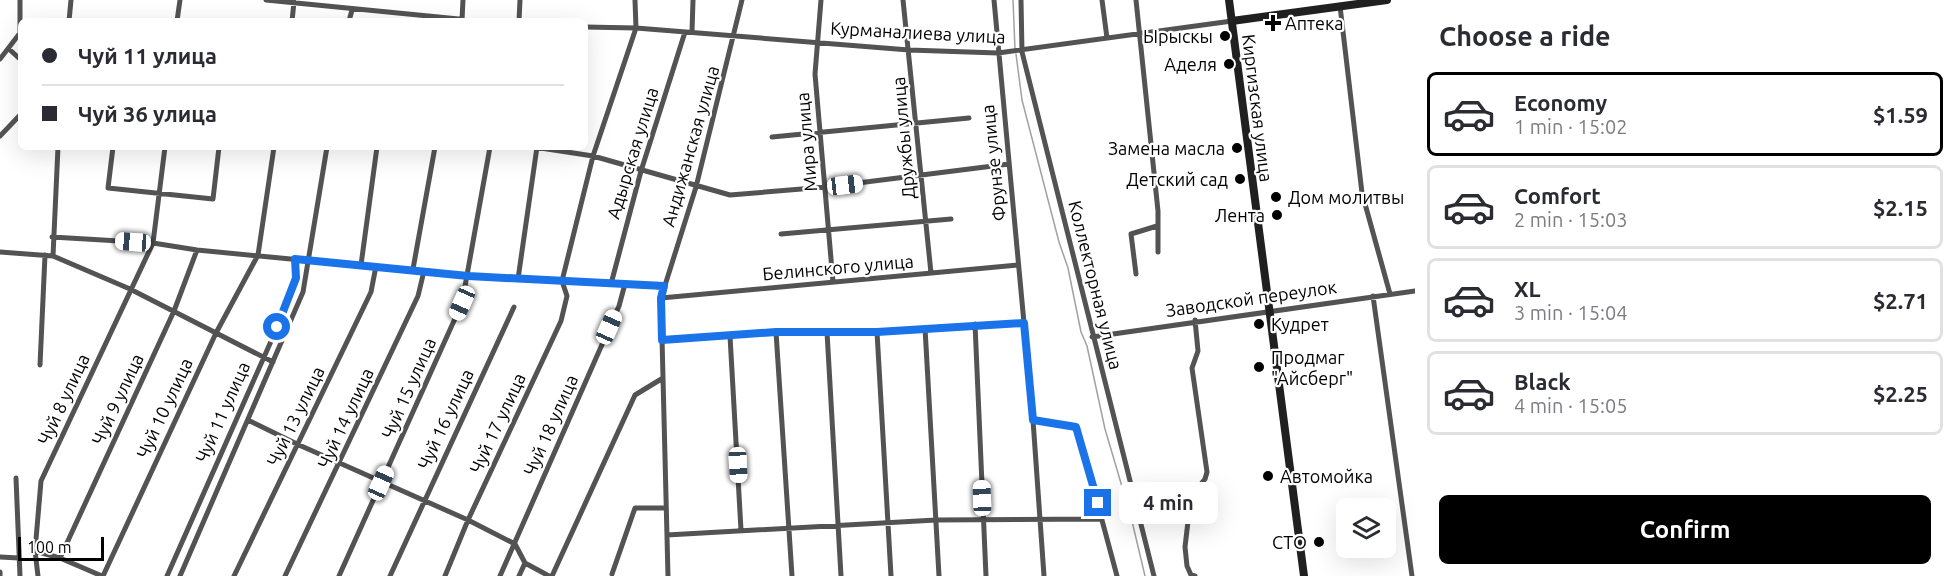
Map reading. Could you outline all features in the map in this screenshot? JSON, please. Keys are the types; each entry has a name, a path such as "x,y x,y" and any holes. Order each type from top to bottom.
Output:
{"main road":[{"name":"Киргизская улица","path":"1229,0 1304,576"},
{"name":"Курманалиева улица","path":"1232,21 1328,4 1340,6 1387,0"}],"street":[{"path":"20,0 20,18"},
{"path":"69,18 71,0"},
{"path":"177,18 180,0"},
{"path":"266,0 401,18"},
{"path":"462,18 463,0"},
{"path":"519,18 520,0"},
{"path":"635,0 636,28"},
{"name":"Адырская улица","path":"611,284 641,171 688,32 693,0"},
{"name":"Андижанская улица","path":"668,576 661,298 696,187 732,49 732,36 742,0"},
{"name":"Мира улица","path":"821,0 815,74 822,133 833,282"},
{"name":"Дружбы улица","path":"903,0 931,273"},
{"name":"Фрунзе улица","path":"994,0 1033,420 1044,576"},
{"name":"Коллекторная улица","path":"1021,0 1022,52 1154,576"},
{"path":"1102,0 1107,38"},
{"path":"1136,0 1158,211 1156,226 1158,252"},
{"path":"291,18 294,2"},
{"path":"1340,6 1362,193 1390,294"},
{"path":"350,18 352,10"},
{"name":"Курманалиева улица","path":"588,27 636,28 909,50 998,53 1022,52 1232,21"},
{"name":"Чуй 17 улица","path":"445,576 468,520 561,321 567,296 562,281 593,156 636,28"},
{"path":"0,59 18,36"},
{"path":"9,50 18,58"},
{"path":"0,136 18,117"},
{"path":"772,137 969,118"},
{"path":"53,256 52,237 58,150"},
{"path":"113,150 108,188 213,199 219,150"},
{"name":"Чуй 8 улица","path":"38,576 35,551 41,481 153,243 165,150"},
{"name":"Чуй 10 улица","path":"102,576 216,333 258,255 274,150"},
{"path":"180,576 303,292 327,150"},
{"path":"361,265 377,150"},
{"path":"412,269 434,150"},
{"name":"Чуй 15 улица","path":"339,576 462,303 489,150"},
{"path":"518,279 536,150"},
{"path":"555,150 593,156 730,195 826,188 1009,164"},
{"path":"782,234 951,219"},
{"path":"1136,274 1131,234 1156,226"},
{"path":"52,237 153,243 197,250 468,276 664,286"},
{"name":"Чуй 9 улица","path":"60,558 174,311 197,250"},
{"path":"0,252 53,256 130,289 273,362"},
{"path":"40,365 45,255"},
{"name":"Чуй 11 улица","path":"167,576 262,357 285,312 296,278 295,259"},
{"name":"Белинского улица","path":"661,298 1018,265"},
{"name":"Чуй 13 улица","path":"234,576 371,292 376,266"},
{"name":"Чуй 14 улица","path":"285,576 418,296 424,271"},
{"name":"Чуй 18 улица","path":"500,576 619,306 625,284"},
{"name":"Заводской переулок","path":"1092,337 1195,320 1415,291"},
{"path":"1373,296 1412,576"},
{"name":"Чуй 16 улица","path":"390,576 514,308"},
{"path":"1195,320 1198,351 1192,368 1207,472 1206,478 1191,496 1185,547 1187,566 1191,575 1195,576"},
{"path":"662,340 776,332 877,332 975,324 1024,323"},
{"path":"975,324 986,576"},
{"path":"925,328 939,576"},
{"path":"776,332 792,576"},
{"path":"827,332 841,576"},
{"path":"877,332 891,576"},
{"path":"730,336 741,530"},
{"path":"248,420 341,462 381,483 468,520 514,544 525,563 551,576 634,395 663,378"},
{"path":"1033,420 1076,427 1117,576"},
{"path":"16,478 20,576"},
{"path":"612,574 635,508 666,508"},
{"path":"667,535 936,519 1040,521 1102,519"},
{"path":"35,551 60,558 102,576"},
{"path":"0,557 19,558"},
{"path":"519,576 525,563"}],"waterway":[{"path":"1013,0 1015,49"},
{"path":"1016,54 1022,100 1059,242 1068,268 1105,429 1131,517 1145,576"}],"place":[{"name":"Аптека","path":"1273,23"},
{"name":"Ырыскы","path":"1225,36"},
{"name":"Аделя","path":"1229,64"},
{"name":"Замена масла","path":"1237,148"},
{"name":"Детский сад","path":"1240,179"},
{"name":"Дом молитвы","path":"1276,197"},
{"name":"Лента","path":"1277,215"},
{"name":"Кудрет","path":"1259,324"},
{"name":"Продмаг \"Айсберг\"","path":"1259,367"},
{"name":"Автомойка","path":"1268,476"},
{"name":"СТО","path":"1319,542"}],"route":[{"path":"277,327 285,312 296,278 295,259 468,276 664,286 661,298 662,340 776,332 877,332 975,324 1024,323 1033,420 1076,427 1098,503"}]}
